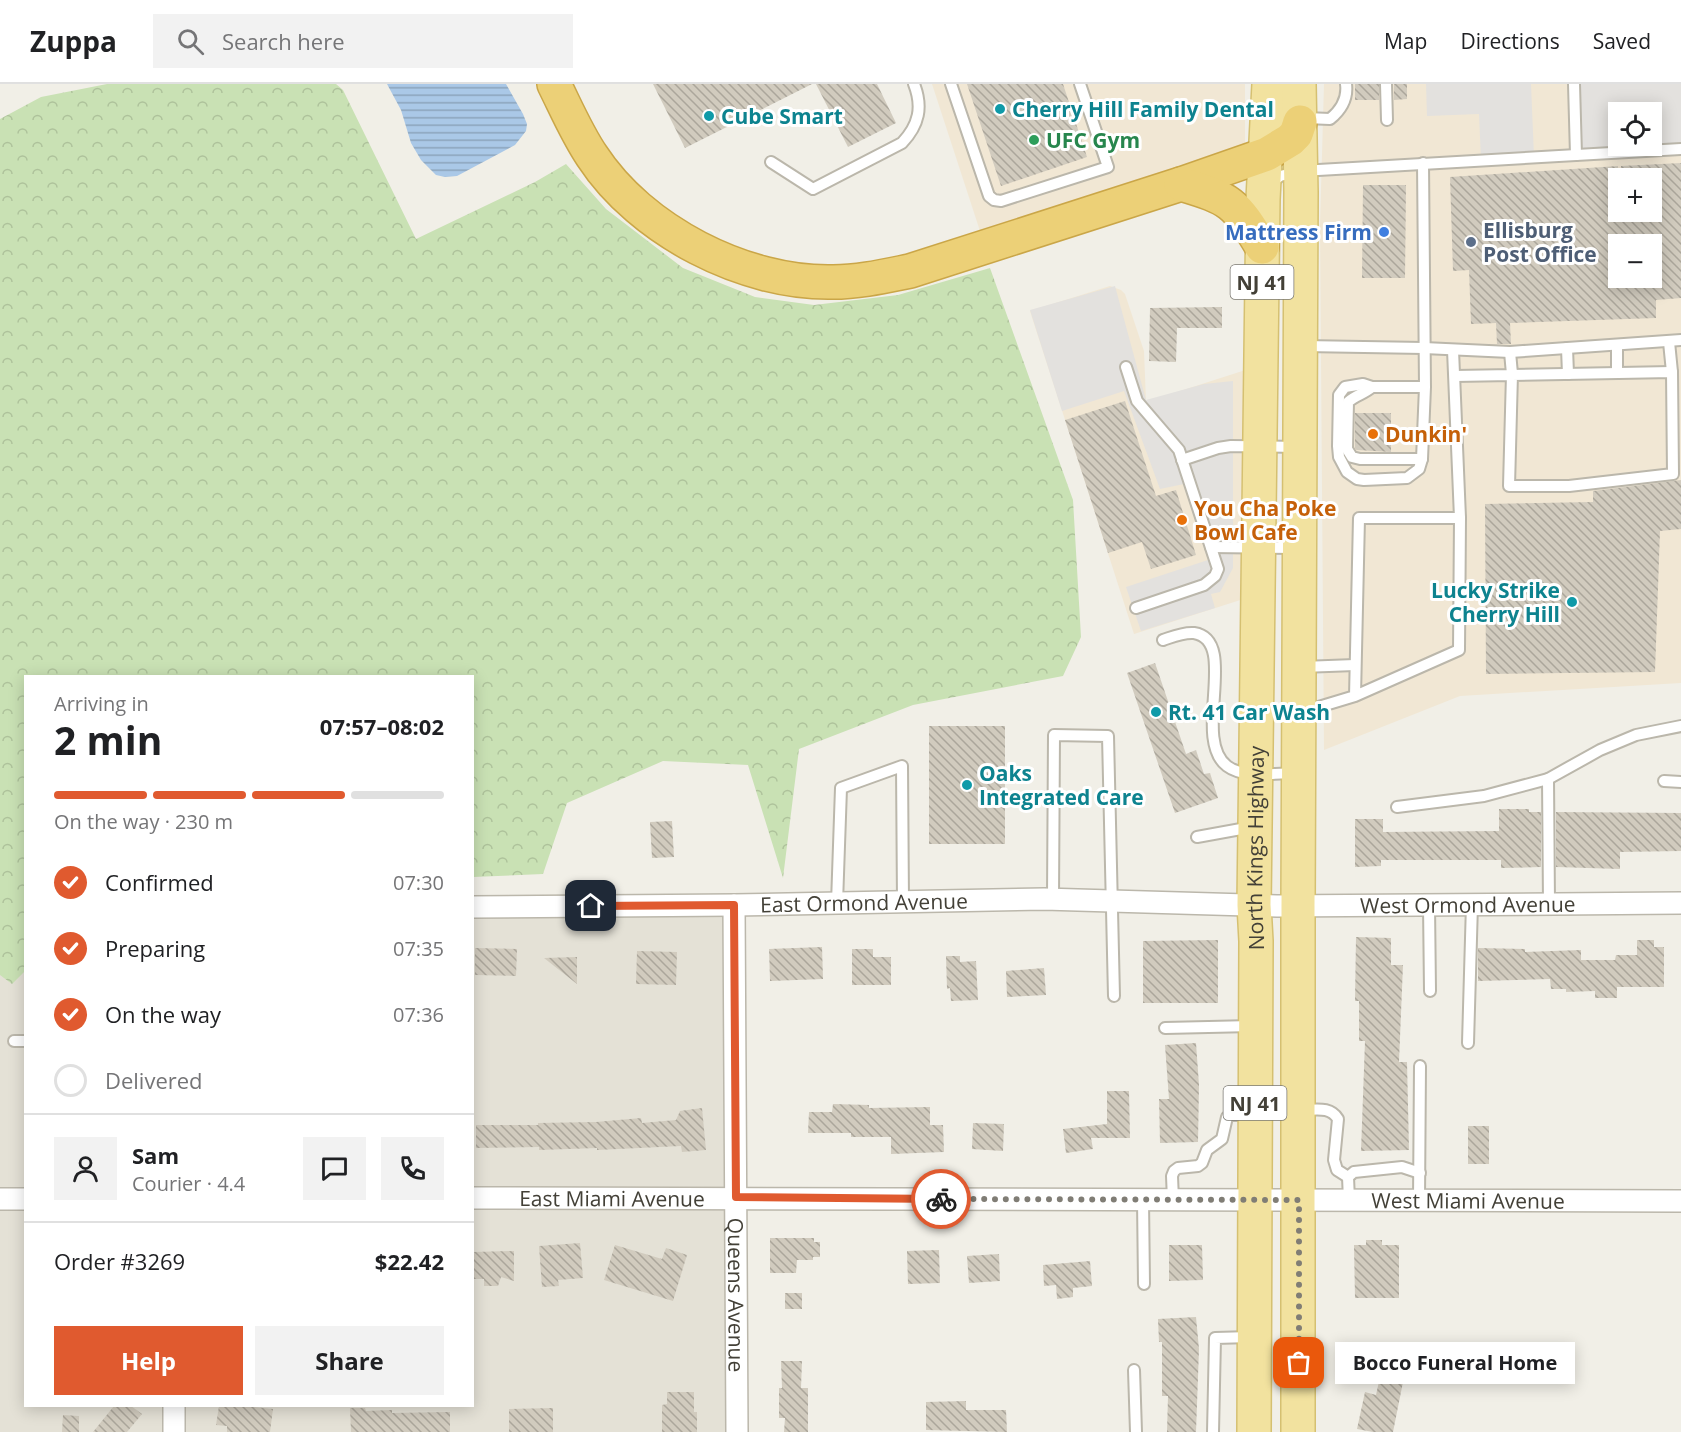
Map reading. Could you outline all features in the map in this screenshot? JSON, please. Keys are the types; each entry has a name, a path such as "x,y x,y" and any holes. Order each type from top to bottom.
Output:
{"highway":[{"path":"554,84 592,157 609,179 657,224 707,254 734,264 786,278 833,282 882,277 910,271 1181,184 1267,154 1290,141 1296,134 1300,122"},
{"path":"1181,184 1217,195 1237,208 1263,247"}],"main road":[{"name":"North Kings Highway","path":"1254,1432 1256,941 1254,905 1263,199 1269,84"},
{"name":"North Kings Highway","path":"1299,84 1301,171 1298,906 1299,1432"}],"street":[{"name":"East Ormond Avenue","path":"474,907 1053,899 1254,905"},
{"name":"West Ormond Avenue","path":"1254,905 1681,903"},
{"name":"Queens Avenue","path":"734,905 737,1432"},
{"name":"East Miami Avenue","path":"474,1198 1254,1200"},
{"path":"0,1199 24,1199"},
{"name":"West Miami Avenue","path":"1254,1200 1681,1201"},
{"path":"174,1407 174,1432"}],"lane":[{"path":"771,162 813,189 902,143 911,134 920,110 919,97 914,84"},
{"path":"951,84 989,196 1001,201 1108,167 1080,84"},
{"path":"1300,122 1306,118 1330,119 1335,115 1345,100 1346,84"},
{"path":"1386,84 1387,120"},
{"path":"1574,84 1576,155"},
{"path":"1263,199 1273,181 1290,173 1301,171 1681,149"},
{"path":"1423,163 1425,387 1422,459 1419,469 1407,478 1364,480 1357,479 1347,472 1339,457 1339,395 1345,387 1363,384 1372,387 1425,387"},
{"path":"1301,346 1510,352 1681,340"},
{"path":"1510,352 1512,375 1509,486 1569,486 1673,474 1672,372 1669,342"},
{"path":"1617,345 1617,373"},
{"path":"1567,348 1568,374"},
{"path":"1299,713 1355,696 1459,650 1460,518 1453,350"},
{"path":"1126,367 1137,401 1179,450 1218,569 1210,582 1136,608"},
{"path":"1455,376 1672,372"},
{"path":"1372,387 1348,402 1347,449 1352,457 1422,459"},
{"path":"1182,460 1218,448 1300,447"},
{"path":"1355,696 1359,518 1460,518"},
{"path":"1211,547 1300,548"},
{"path":"1163,640 1182,633 1194,633 1204,637 1216,662 1212,724 1216,753 1227,766 1238,771 1256,773 1299,773"},
{"path":"1299,667 1355,665"},
{"path":"1397,807 1484,796 1548,779 1600,750 1636,735 1681,726"},
{"path":"1053,899 1054,735 1108,736 1114,996"},
{"path":"837,903 841,788 902,766 903,902"},
{"path":"1548,779 1549,904"},
{"path":"1664,781 1681,782"},
{"path":"1197,837 1255,826"},
{"path":"1468,1043 1472,904"},
{"path":"1429,905 1430,992"},
{"path":"1165,1028 1255,1025"},
{"path":"14,1041 24,1041"},
{"path":"1419,1200 1420,1066"},
{"path":"1299,1109 1329,1110 1335,1114 1338,1119 1335,1160 1337,1170 1348,1177"},
{"path":"1173,1200 1172,1176 1174,1171 1178,1168 1198,1167 1202,1163 1207,1150 1222,1139 1227,1117 1255,1114"},
{"path":"1348,1177 1354,1172 1402,1167 1420,1173"},
{"path":"1348,1177 1348,1200"},
{"path":"1143,1200 1144,1284"},
{"path":"1213,1432 1215,1338 1254,1336"},
{"path":"1134,1370 1136,1432"}],"shaded area":[{"path":"932,84 1245,84 1245,148 980,231"},
{"path":"1324,84 1681,84 1681,683 1460,696 1324,750 1320,225"},
{"path":"1426,84 1531,84 1534,157 1481,160 1479,114 1427,116"},
{"path":"1574,84 1681,84 1681,149 1662,150 1662,102 1608,102 1608,153 1576,155"},
{"path":"1110,286 1125,294 1144,351 1146,402 1261,365 1259,594 1134,634 1030,311"},
{"path":"1115,286 1146,400 1204,384 1233,381 1233,568 1220,592 1211,594 1215,608 1141,631 1126,587 1208,560 1184,484 1160,489 1124,391 1062,411 1030,310"},
{"path":"734,905 736,1432 0,1432 0,921 24,921 24,1407 474,1407 474,911"}],"green space":[{"path":"107,84 336,84 343,90 416,239 535,182 566,164 606,209 683,268 755,297 814,305 898,295 990,268 1073,500 1081,637 1063,676 913,705 799,749 783,878 748,765 663,761 567,803 543,874 474,877 474,675 24,675 24,972 12,984 0,975 0,119 41,97"}],"water":[{"path":"387,84 506,84 523,114 527,124 526,131 515,145 457,176 436,175 421,160 411,143 401,110"}],"building":[{"name":"Cube Smart","path":"653,84 812,84 685,148"},
{"name":"Cube Smart","path":"816,84 877,84 896,123 848,147"},
{"name":"UFC Gym","path":"967,84 1063,84 1087,157 1001,186"},
{"path":"1355,84 1379,84 1379,100 1355,100"},
{"path":"1394,84 1407,84 1407,99 1394,100"},
{"path":"1681,163 1681,298 1656,300 1656,318 1510,323 1511,344 1497,344 1496,323 1471,324 1469,270 1453,271 1450,177 1618,166 1618,168 1608,168 1608,222 1662,222 1662,168 1621,168 1621,166"},
{"name":"Mattress Firm","path":"1363,185 1406,185 1405,278 1362,278"},
{"path":"1222,307 1222,328 1177,328 1176,362 1149,361 1150,308"},
{"path":"1125,401 1156,496 1176,490 1196,555 1151,569 1142,542 1108,553 1065,420"},
{"name":"Dunkin'","path":"1355,413 1391,413 1391,452 1355,448"},
{"name":"Lucky Strike Cherry Hill","path":"1681,480 1681,529 1660,531 1655,672 1486,674 1485,504 1593,502 1593,491"},
{"name":"Rt. 41 Car Wash","path":"1155,663 1186,754 1196,750 1204,774 1210,773 1218,798 1175,813 1127,673"},
{"name":"Oaks Integrated Care","path":"929,726 1005,726 1005,844 929,844"},
{"path":"1499,809 1529,809 1529,812 1541,812 1541,867 1501,868 1501,860 1381,860 1381,866 1355,867 1355,819 1383,819 1383,832 1499,831"},
{"path":"1556,812 1681,813 1681,851 1620,852 1620,869 1556,867"},
{"path":"672,821 674,857 652,858 650,822"},
{"path":"1356,937 1391,938 1391,965 1403,965 1399,1062 1407,1062 1409,1150 1361,1151 1365,1041 1359,1041 1359,1001 1355,1001"},
{"path":"1218,940 1218,1003 1143,1003 1143,941"},
{"path":"1637,940 1654,940 1654,947 1664,947 1664,987 1617,987 1617,998 1595,998 1595,991 1566,992 1566,989 1551,989 1550,979 1478,981 1478,948 1525,949 1525,952 1581,950 1581,960 1615,960 1616,955 1637,955"},
{"path":"822,947 823,979 770,981 769,949"},
{"path":"475,948 517,949 516,976 475,975"},
{"path":"852,949 873,949 873,957 891,957 891,985 852,985"},
{"path":"637,951 677,952 676,985 636,984"},
{"path":"946,956 960,956 960,962 976,961 978,1000 951,1001 950,988 947,989"},
{"path":"577,957 577,984 544,958"},
{"path":"1044,968 1046,995 1007,997 1006,971"},
{"path":"1196,1043 1199,1085 1198,1142 1160,1143 1159,1099 1169,1099 1165,1045"},
{"path":"1107,1091 1129,1091 1130,1138 1091,1138 1093,1149 1066,1153 1063,1129 1107,1124"},
{"path":"833,1104 869,1105 869,1108 930,1107 930,1125 943,1125 944,1152 891,1154 891,1137 851,1137 851,1133 808,1133 809,1112 832,1112"},
{"path":"702,1108 706,1150 682,1152 681,1146 597,1150 597,1148 539,1150 539,1147 476,1148 476,1125 538,1125 538,1123 596,1122 641,1118 642,1123 676,1120 680,1111"},
{"path":"973,1123 1004,1124 1003,1151 972,1149"},
{"path":"1468,1126 1489,1126 1489,1164 1468,1164"},
{"path":"770,1238 814,1238 814,1242 820,1242 820,1257 813,1257 813,1260 797,1260 796,1273 770,1273"},
{"path":"1366,1240 1382,1240 1382,1245 1399,1245 1399,1298 1355,1298 1354,1245 1366,1245"},
{"path":"580,1243 583,1278 558,1280 559,1286 542,1287 539,1246"},
{"path":"615,1245 662,1259 666,1248 687,1255 673,1301 604,1280"},
{"path":"1169,1245 1202,1245 1203,1280 1169,1281"},
{"path":"939,1250 940,1283 908,1284 907,1251"},
{"path":"514,1251 514,1281 501,1277 498,1286 484,1286 484,1279 474,1279 474,1252"},
{"path":"999,1254 1000,1281 969,1283 967,1256"},
{"path":"1090,1261 1092,1286 1073,1288 1073,1297 1057,1299 1056,1285 1044,1286 1043,1265"},
{"path":"785,1293 802,1293 802,1309 785,1309"},
{"path":"1196,1317 1199,1349 1196,1432 1167,1432 1168,1396 1162,1396 1162,1342 1159,1342 1158,1319"},
{"path":"781,1361 802,1361 801,1388 808,1388 808,1432 784,1432 785,1418 779,1418 779,1388 782,1388"},
{"path":"1380,1377 1403,1382 1393,1432 1357,1429 1365,1392 1376,1395"},
{"path":"667,1392 694,1392 697,1432 662,1432 662,1405 667,1404"},
{"path":"966,1401 966,1410 1006,1410 1007,1432 926,1430 926,1402"},
{"path":"113,1407 132,1407 142,1414 127,1432 93,1432"},
{"path":"219,1407 273,1409 270,1432 227,1432 227,1426 216,1425"},
{"path":"350,1408 365,1408 366,1411 392,1410 392,1413 450,1412 450,1432 351,1432"},
{"path":"553,1408 553,1432 509,1432 509,1409"},
{"path":"63,1415 79,1416 79,1432 62,1432"}],"way so far":[{"path":"941,1199 1299,1200 1299,1363"}],"place":[{"name":"Cherry Hill Family Dental","path":"1000,109"},
{"name":"Cube Smart","path":"709,116"},
{"name":"UFC Gym","path":"1034,140"},
{"name":"Mattress Firm","path":"1384,232"},
{"name":"Ellisburg Post Office","path":"1471,242"},
{"name":"Dunkin'","path":"1373,434"},
{"name":"You Cha Poke Bowl Cafe","path":"1182,520"},
{"name":"Lucky Strike Cherry Hill","path":"1572,602"},
{"name":"Rt. 41 Car Wash","path":"1156,712"},
{"name":"Oaks Integrated Care","path":"967,785"},
{"name":"Bocco Funeral Home","path":"1299,1363"}],"route":[{"path":"591,906 734,905 736,1197 941,1199"}]}
